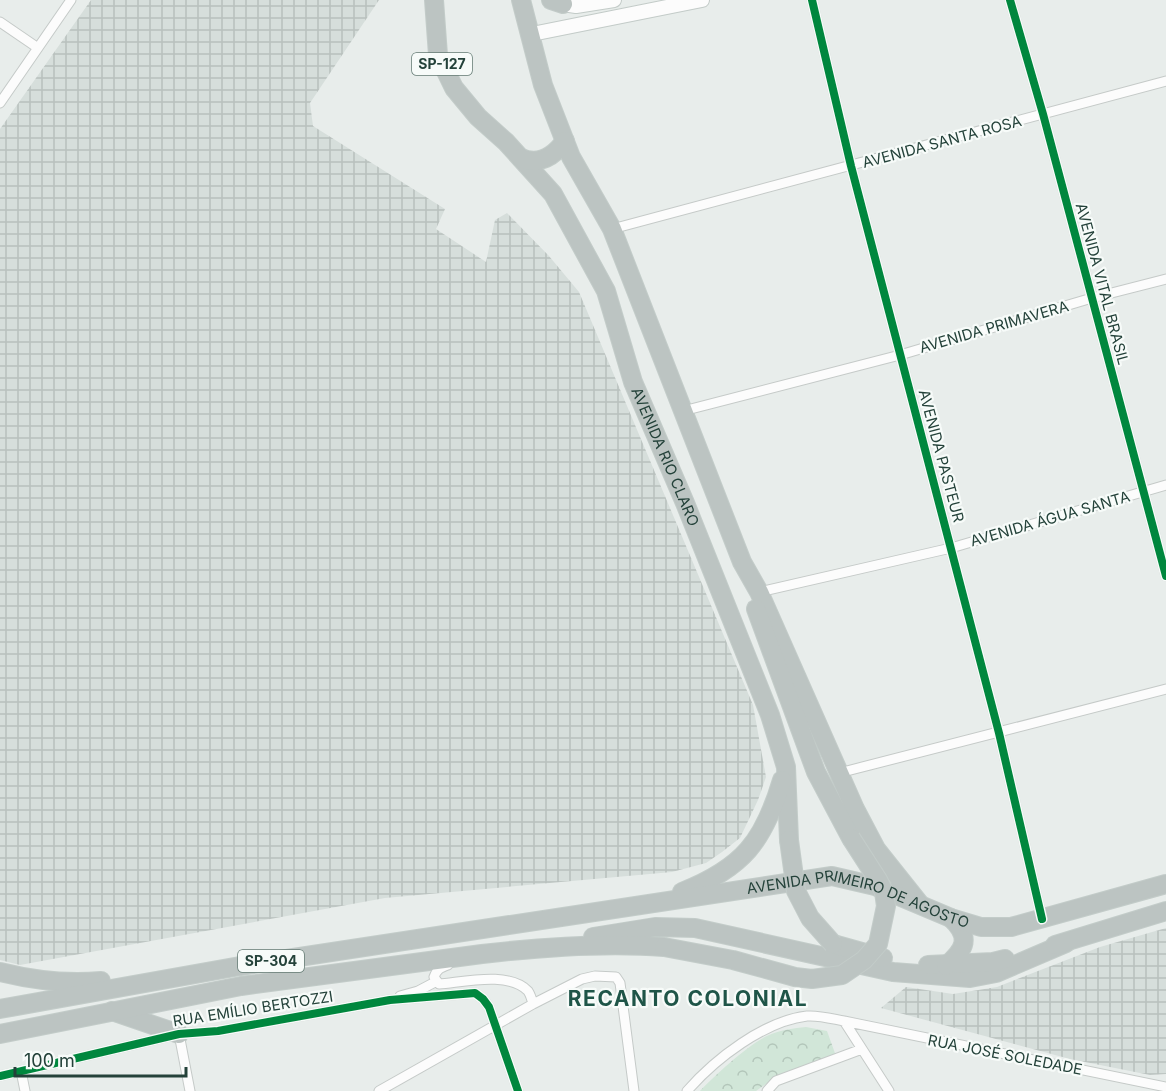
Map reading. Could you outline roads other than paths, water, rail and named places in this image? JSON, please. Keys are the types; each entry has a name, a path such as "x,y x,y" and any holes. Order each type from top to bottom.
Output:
{"highway":[{"name":"AVENIDA RIO CLARO","path":"434,0 438,55 454,88 478,117 521,158 553,194 606,291 633,382 770,715 786,767 789,840 796,891 810,918 833,944 890,960 946,966"},
{"name":"AVENIDA RIO CLARO","path":"521,0 543,85 571,157 612,229 742,562 759,592 855,809 876,849 920,905"},
{"path":"521,158 530,162 539,161 554,153 565,141"},
{"path":"520,950 613,945 664,947 733,960 795,977 812,979 842,975 864,960 878,944 886,906 884,892 851,838 816,772 761,625 742,562"},
{"path":"656,903 700,885 735,863 760,836 773,810 786,767"},
{"name":"AVENIDA PRIMEIRO DE AGOSTO","path":"240,966 832,876 875,886 951,918 981,927 1011,927 1166,884"},
{"path":"946,966 993,962 1066,943 1166,911"},
{"path":"946,966 958,956 964,943 961,928 951,918"},
{"path":"520,950 655,927 696,928 893,972 970,978 996,972 1066,943"},
{"name":"SP-304","path":"0,1034 241,986 520,950"},
{"path":"0,972 83,983 240,966"},
{"name":"SP-304","path":"0,1009 240,966"},
{"path":"111,1011 179,1034"}],"main road":[{"path":"557,1 576,6 614,0"},
{"path":"531,34 702,0"}],"street":[{"path":"0,103 71,0"},
{"name":"AVENIDA PASTEUR","path":"812,0 851,166 999,733 1042,919"},
{"name":"AVENIDA VITAL BRASIL","path":"1010,0 1166,576"},
{"path":"0,22 38,48"},
{"name":"AVENIDA SANTA ROSA","path":"612,229 1166,81"},
{"name":"AVENIDA PRIMAVERA","path":"683,411 900,355 1092,298 1166,279"},
{"name":"AVENIDA ÁGUA SANTA","path":"759,592 951,548 1166,485"},
{"path":"839,773 1166,689"},
{"path":"482,954 440,968 434,977 440,984 494,979 516,982 529,992 533,1004"},
{"path":"385,1089 495,1025 582,980 596,976 616,976 620,983 634,1091"},
{"path":"494,979 487,985 483,999 489,1007 518,1091"},
{"path":"390,1000 418,991 437,981"},
{"name":"RUA EMÍLIO BERTOZZI","path":"0,1076 179,1034 218,1031 390,1000 475,993 483,999"},
{"name":"RUA JOSÉ SOLEDADE","path":"687,1091 719,1060 750,1038 766,1030 808,1016 844,1021 1166,1087"},
{"path":"844,1021 889,1091"},
{"path":"179,1034 190,1091"},
{"path":"767,1091 776,1081 862,1049"},
{"path":"21,1071 25,1091"}],"district":[{"name":"RECANTO COLONIAL","path":"688,999"}]}
